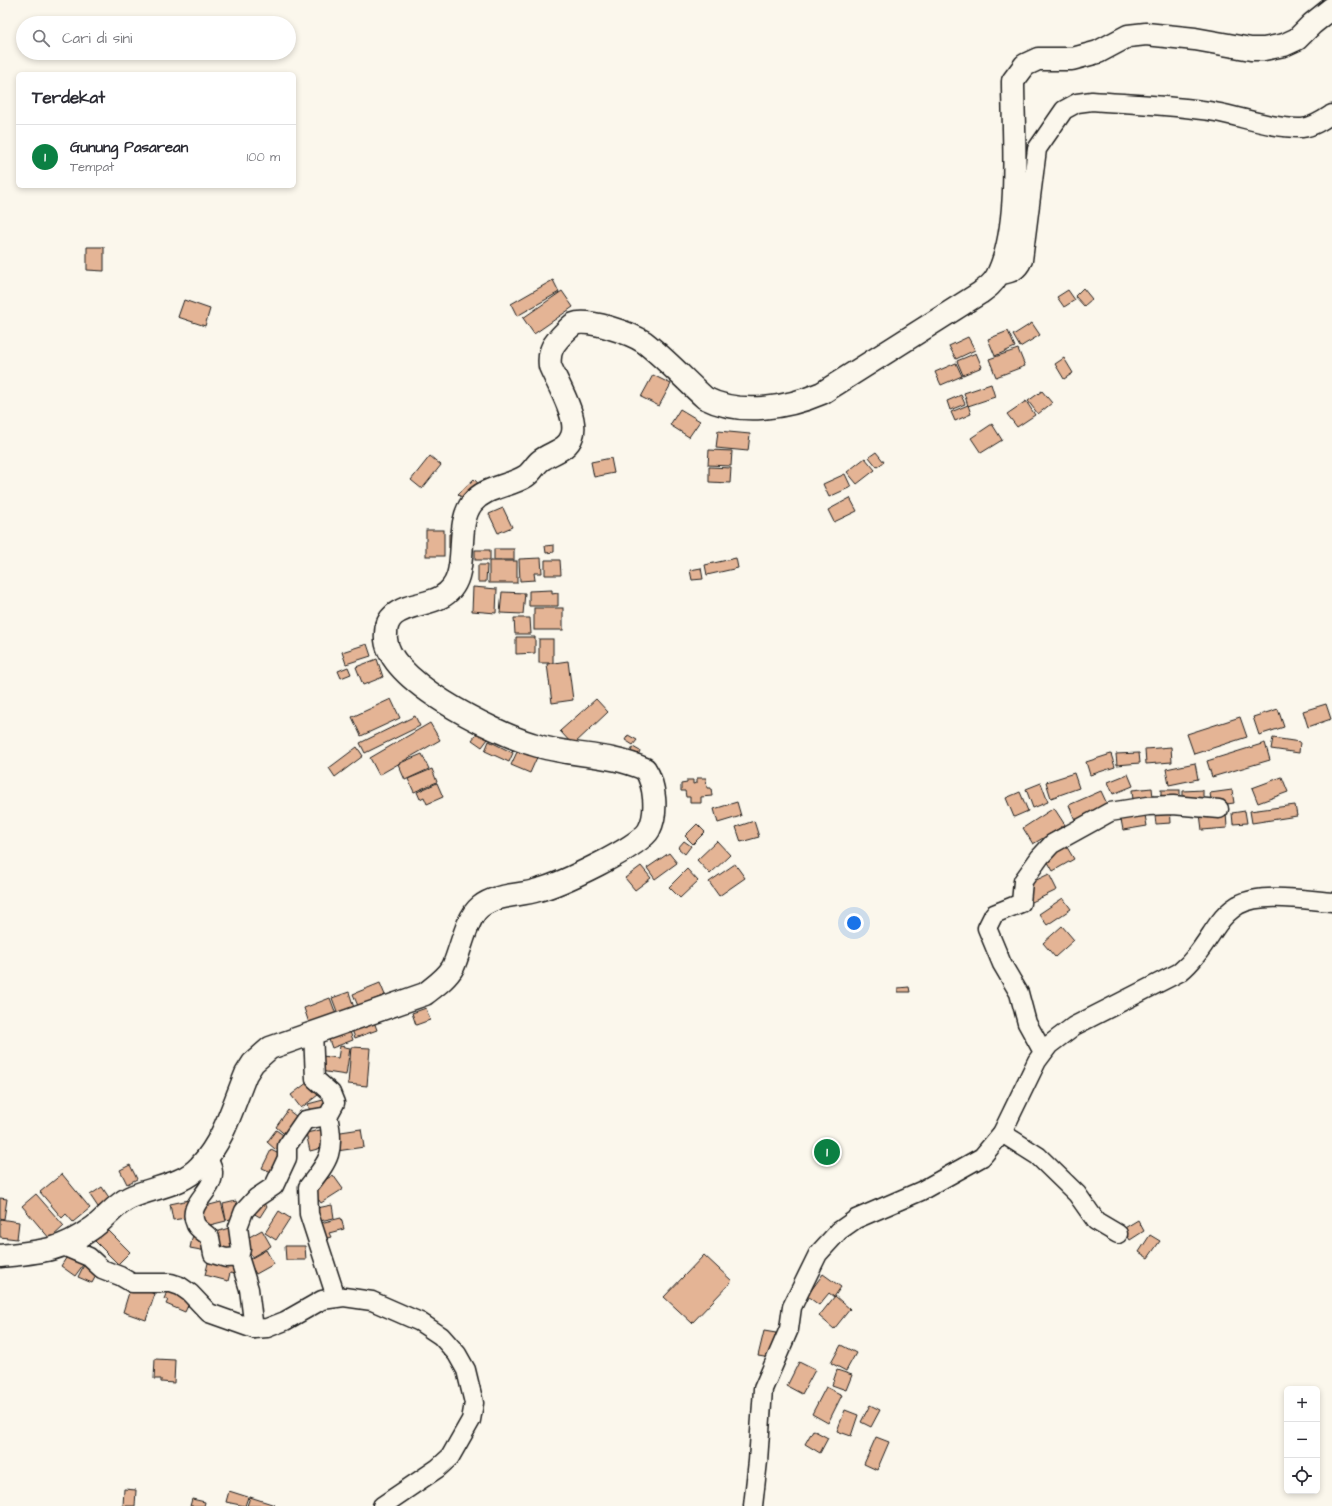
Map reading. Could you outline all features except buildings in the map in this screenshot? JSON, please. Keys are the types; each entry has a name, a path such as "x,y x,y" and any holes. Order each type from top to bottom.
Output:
{"street":[{"path":"0,1256 36,1253 63,1246 92,1228 113,1209 128,1199 180,1180 199,1167 208,1157 221,1135 253,1063 270,1048 425,994 442,980 453,968 472,918 481,906 491,900 549,887 596,866 642,838 649,830 654,815 653,785 645,769 628,762 534,745 490,726 429,692 411,679 393,660 385,642 387,626 395,614 440,598 454,586 459,574 465,513 473,502 487,491 526,476 542,460 562,449 571,439 574,422 550,366 549,353 554,343 570,326 579,323 589,323 625,333 644,342 705,398 714,402 733,407 759,408 806,400 822,393 991,286 997,276 1007,246 1012,211 1013,81 1025,65 1038,59 1072,59 1098,52 1128,36 1146,34 1209,41 1251,49 1278,46 1297,39 1312,24 1332,8"},
{"path":"997,276 1011,273 1019,269 1023,260 1037,149 1057,119 1070,106 1085,101 1170,106 1215,112 1281,126 1302,128 1315,124 1332,114"},
{"path":"1043,1052 1027,1022 1019,993 1002,964 987,928 994,914 1021,903 1023,881 1040,857 1052,844 1110,812 1148,806 1174,805 1219,809"},
{"path":"753,1506 763,1389 789,1329 792,1307 818,1254 840,1231 856,1219 921,1191 982,1157 1002,1133 1043,1052 1058,1037 1074,1026 1180,972 1193,961 1223,917 1238,905 1260,899 1332,902"},
{"path":"313,1032 315,1079 331,1093 335,1103 328,1116 331,1130 330,1151 327,1162 308,1187 309,1214 336,1297"},
{"path":"254,1329 249,1289 239,1257 241,1249 238,1228 244,1211 256,1198 274,1186 287,1158 286,1146 304,1120 328,1116"},
{"path":"1002,1133 1038,1156 1077,1194 1096,1221 1118,1234"},
{"path":"208,1157 213,1171 209,1186 194,1207 197,1226 210,1238 213,1254 226,1258 239,1257"},
{"path":"63,1246 89,1257 102,1268 132,1283 171,1283 180,1286 190,1293 209,1313 254,1329 276,1325 314,1303 336,1297 358,1298 372,1301 420,1322 441,1336 457,1354 466,1370 473,1393 474,1403 471,1420 450,1457 438,1468 382,1506"}],"place":[{"name":"Gunung Pasarean","path":"827,1152"}]}
